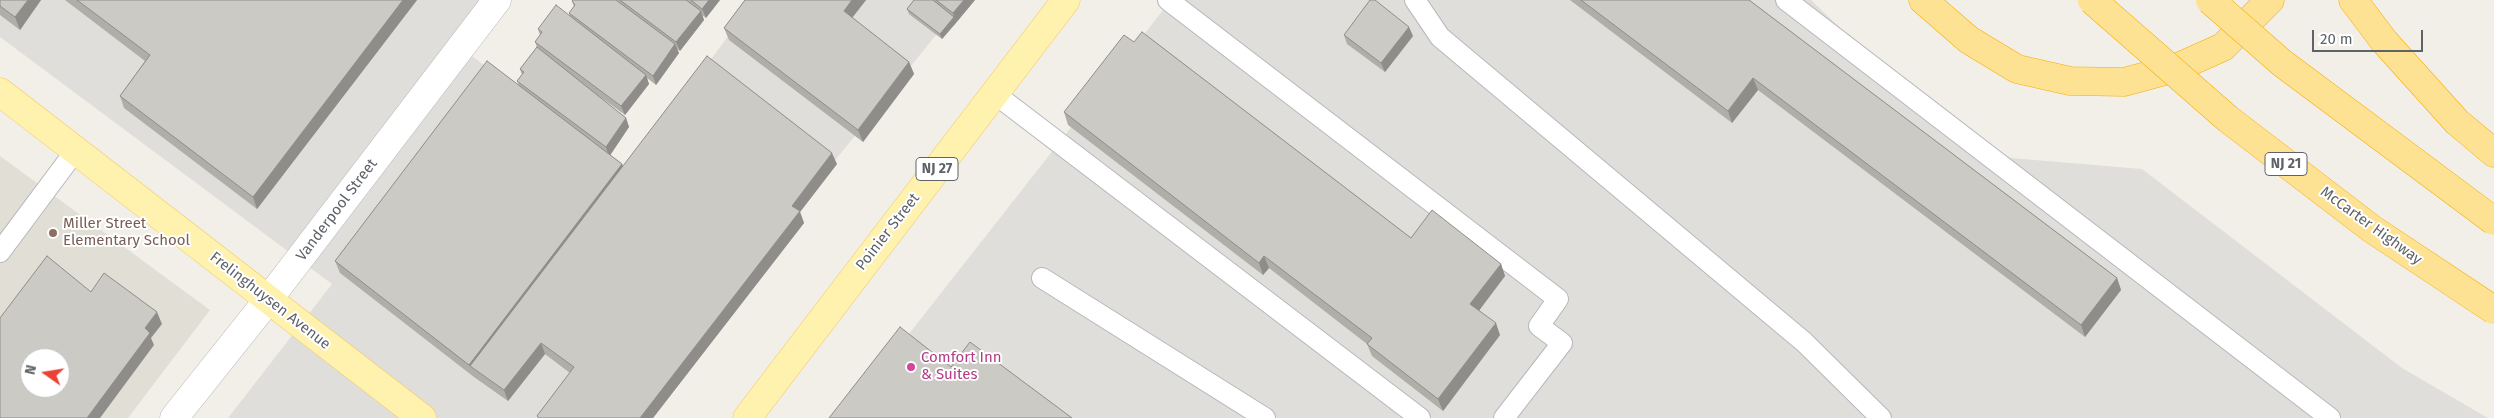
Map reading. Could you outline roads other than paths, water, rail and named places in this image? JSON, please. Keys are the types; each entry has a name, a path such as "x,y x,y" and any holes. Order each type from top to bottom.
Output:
{"highway":[{"path":"1923,0 1969,40 2017,69 2070,81 2124,82 2176,68 2223,48 2270,0"},
{"name":"McCarter Highway","path":"2092,0 2228,119 2372,229 2494,310"},
{"path":"2210,0 2282,63 2494,221"},
{"path":"2353,0 2384,41 2457,122 2494,153"}],"main road":[{"name":"Poinier Street","path":"747,418 1066,0"},
{"name":"Frelinghuysen Avenue","path":"0,92 422,418"}],"street":[{"name":"Vanderpool Street","path":"174,418 268,300 497,0"}],"lane":[{"path":"1168,0 1558,299 1540,326 1562,344 1504,418"},
{"path":"1416,0 1440,37 1804,342 1881,418"},
{"path":"1786,0 2330,418"},
{"path":"995,94 1420,418"},
{"path":"1,249 76,150"},
{"path":"1042,278 1265,418"}],"place":[{"name":"Miller Street Elementary School","path":"53,233"},
{"name":"Comfort Inn & Suites","path":"911,367"}]}
